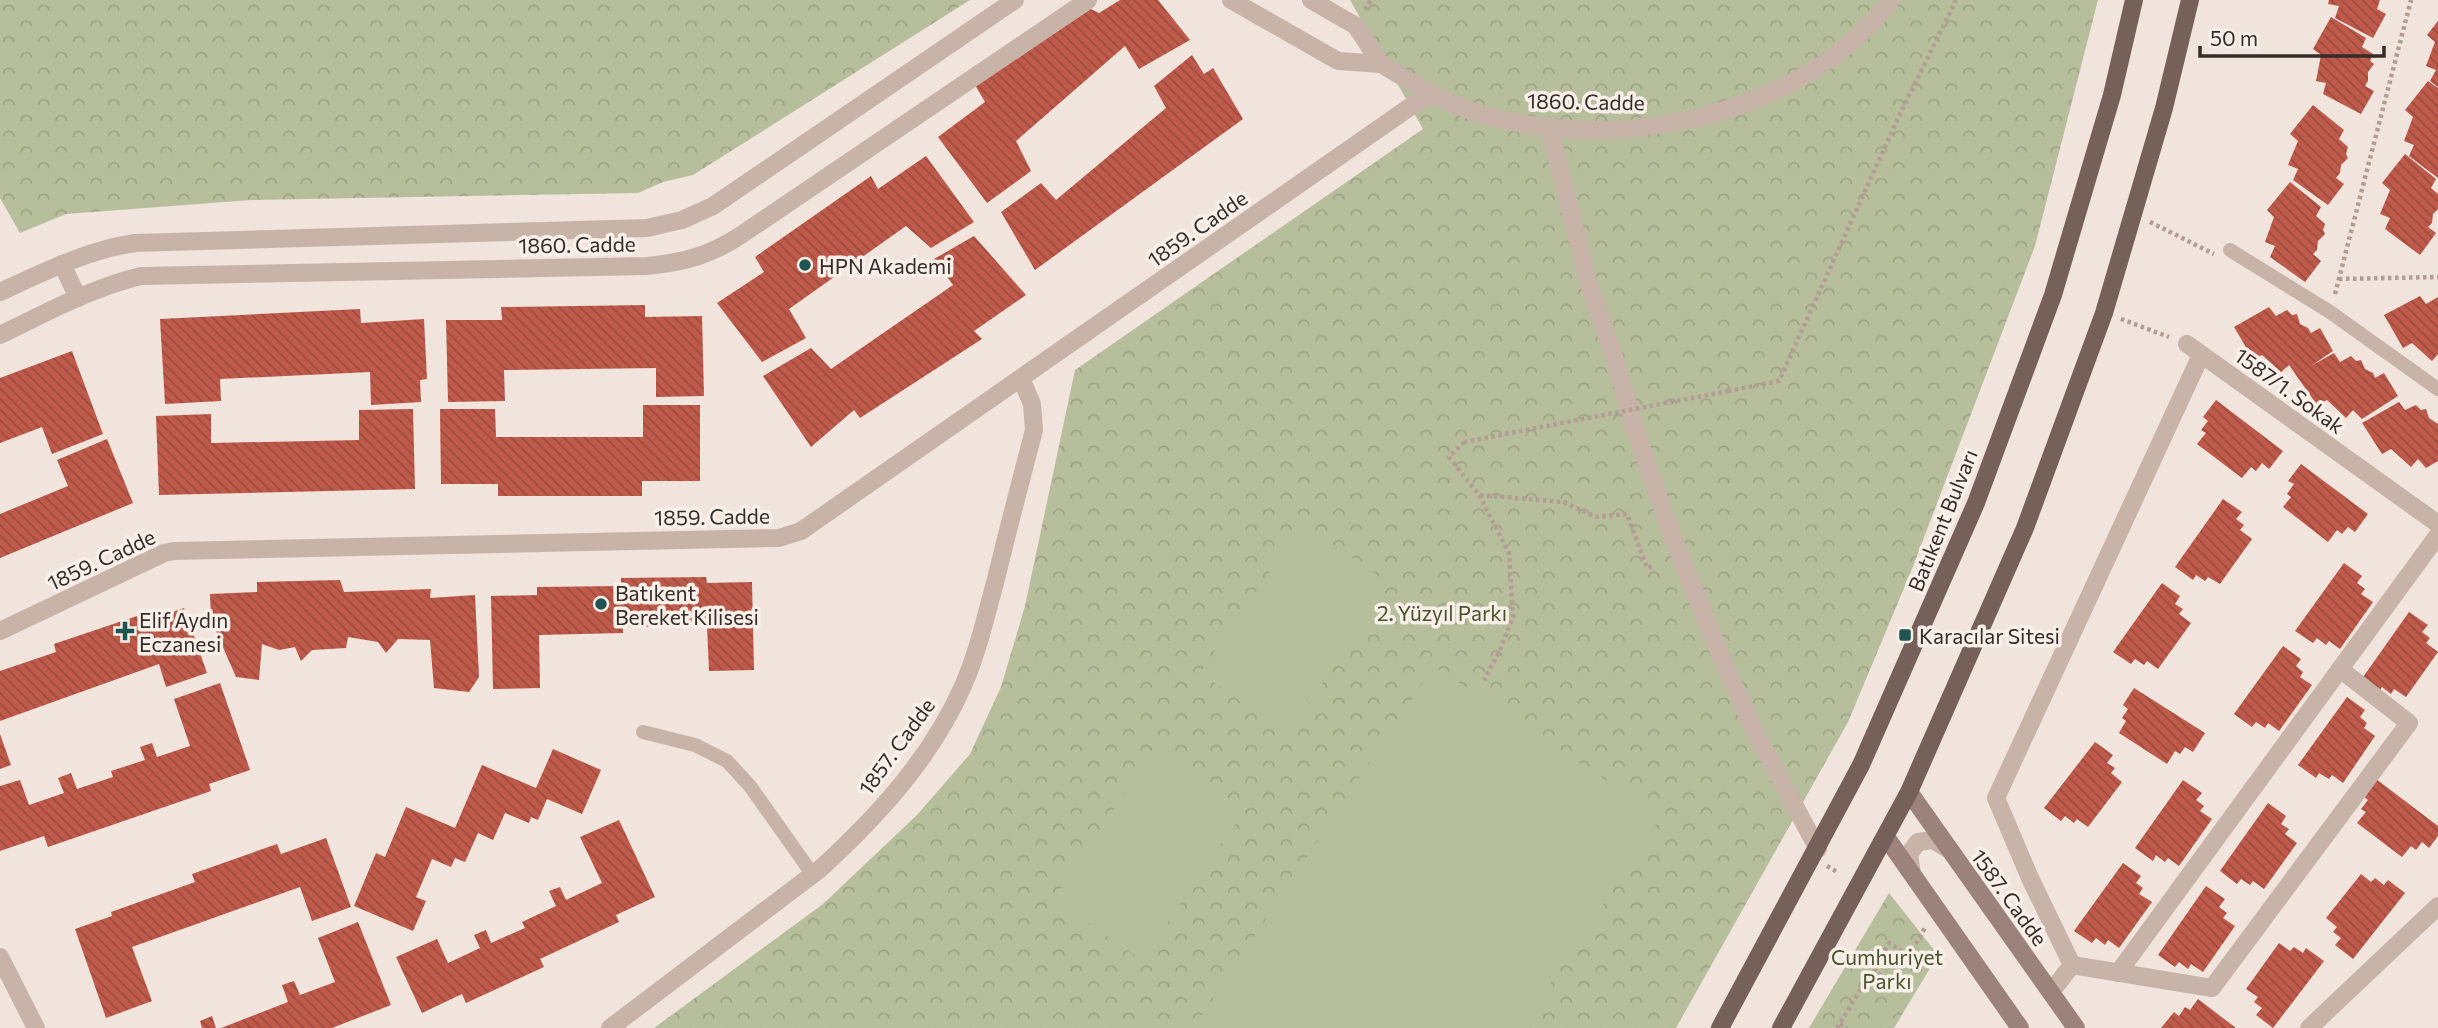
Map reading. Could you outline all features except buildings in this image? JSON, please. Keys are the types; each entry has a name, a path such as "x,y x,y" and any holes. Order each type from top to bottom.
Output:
{"main road":[{"name":"Batıkent Bulvarı","path":"1720,1028 1861,765 1976,503 2053,295 2112,95 2134,0"},
{"path":"1781,1028 1909,792 2025,528 2104,313 2164,108 2190,0"},
{"name":"1587. Cadde","path":"1909,792 2076,1028"},
{"path":"1886,837 2020,1028"}],"street":[{"name":"1860. Cadde","path":"0,292 62,264 135,243 647,228 682,220 713,206 1016,0"},
{"name":"1860. Cadde","path":"0,335 116,282 141,276 647,266 701,257 741,235 1088,0"},
{"name":"1860. Cadde","path":"1231,0 1338,61 1381,64"},
{"name":"1860. Cadde","path":"1311,0 1356,26 1381,64 1430,93 1470,110 1510,121 1549,127 1604,129 1664,125 1727,110 1766,95 1800,78 1833,55 1858,35 1891,0"},
{"name":"1859. Cadde","path":"0,631 174,551 791,536 1430,93"},
{"path":"1549,127 1589,284 1614,356 1634,429 1671,533 1756,734 1818,849"},
{"path":"62,264 78,298"},
{"path":"2072,965 2030,878 1996,798 2194,349"},
{"name":"1587/1. Sokak","path":"2194,349 2438,524"},
{"name":"1857. Cadde","path":"610,1028 813,875 852,840 909,774 944,725 964,685 982,633 1034,430 1032,404 1021,378"},
{"path":"2118,973 2438,535"},
{"path":"2072,965 2212,988 2409,723 2340,669"},
{"path":"1912,874 1909,854 1918,842 1933,839 1948,849"},
{"path":"2309,1028 2438,906"},
{"path":"0,957 36,1028"},
{"path":"2051,992 2072,965"}],"lane":[{"path":"2223,252 2330,312 2438,389"},
{"path":"643,732 695,744 727,761 750,786 813,875"}],"path":[{"path":"1484,680 1513,617 1509,553 1479,495 1449,457 1464,442 1779,381 1900,114 1956,0"},
{"path":"2330,312 2411,0"},
{"path":"2133,213 2223,252"},
{"path":"2339,279 2438,277"},
{"path":"2104,313 2194,349"},
{"path":"1479,495 1564,502 1595,517 1627,514 1647,568 1654,565"},
{"path":"1826,866 1839,873"},
{"path":"1872,970 1893,983 1936,909"},
{"path":"1847,1028 1838,1026 1889,943 1909,955"}],"green space":[{"path":"0,0 970,0 693,175 663,182 638,193 251,200 66,214 20,233 0,198"},
{"name":"2. Yüzyıl Parkı","path":"1350,0 2098,0 2035,246 1912,569 1848,722 1676,1028 654,1028 823,904 917,815 970,754 1001,687 1025,606 1075,370 1423,129"},
{"path":"1303,523 1390,584 1288,733 1200,673"},
{"path":"1434,666 1661,817 1521,1028 1211,1028 1199,1020"},
{"path":"1155,749 1245,809 1142,960 1053,899"},
{"name":"Cumhuriyet Parkı","path":"1889,893 1938,955 1894,1028 1809,1028"}],"place":[{"name":"HPN Akademi","path":"805,265"},
{"name":"Batıkent Bereket Kilisesi","path":"601,604"},
{"name":"Elif Aydın Eczanesi","path":"125,631"},
{"name":"Karacılar Sitesi","path":"1905,635"}]}
